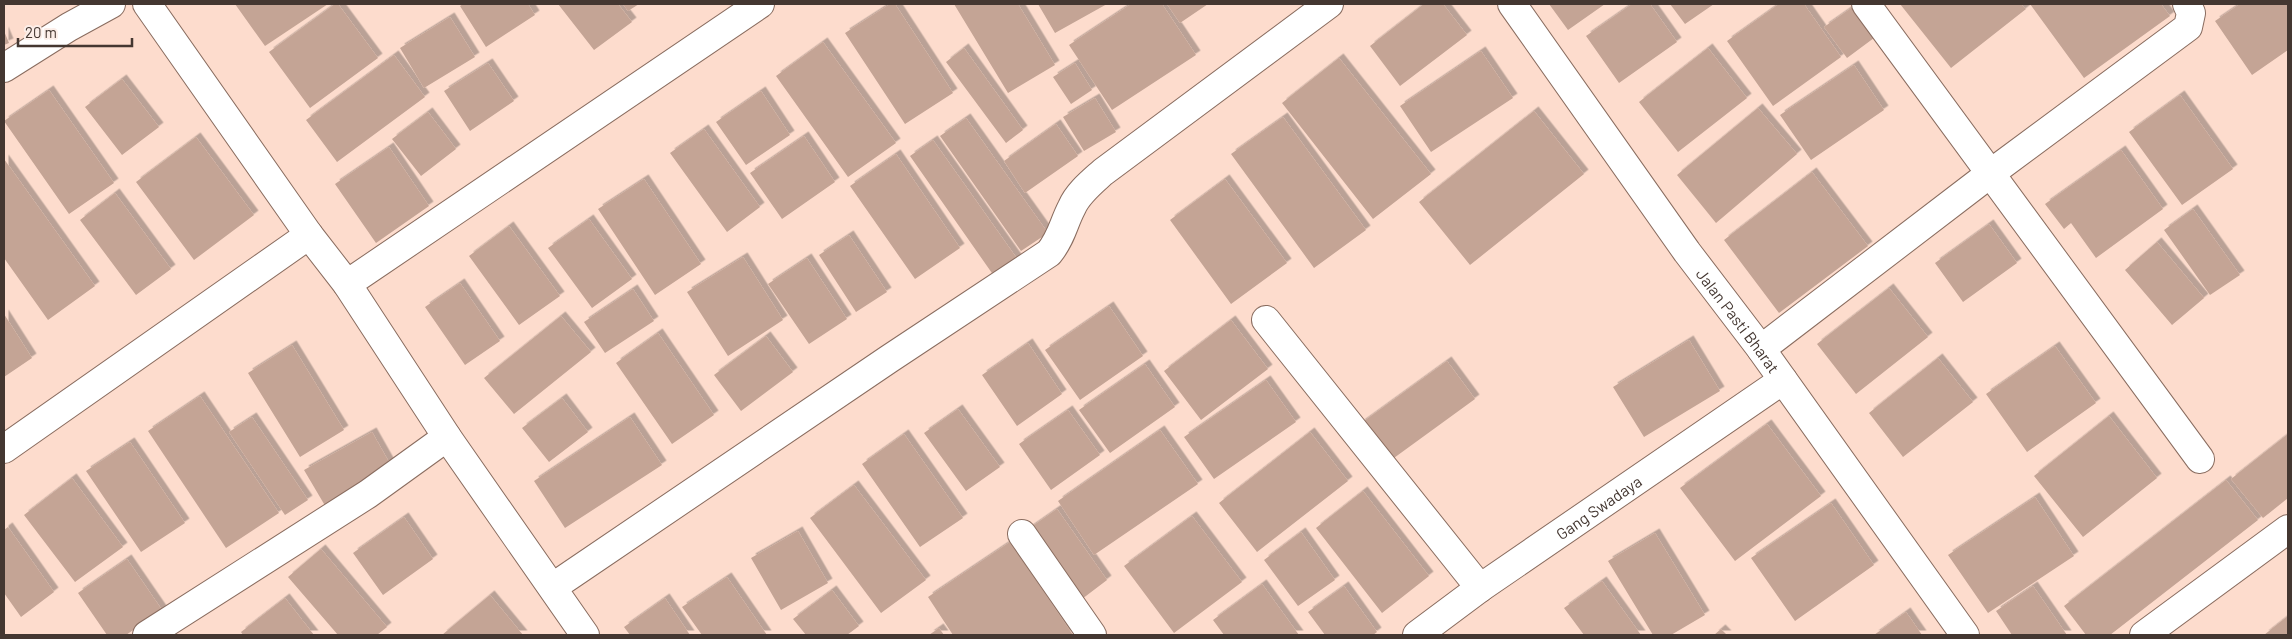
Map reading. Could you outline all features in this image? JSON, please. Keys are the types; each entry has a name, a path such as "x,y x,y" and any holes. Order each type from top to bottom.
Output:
{"street":[{"path":"4,68 69,27 111,4"},
{"path":"147,4 310,236 347,284 447,437 585,635"},
{"path":"347,284 760,4"},
{"path":"553,587 888,359 1049,253 1058,241 1072,206 1088,185 1330,4"},
{"name":"Jalan Pasti Bharat","path":"1512,4 1687,252 1761,348 1965,635"},
{"path":"1866,4 2200,459"},
{"path":"1761,348 1991,173 2188,27 2191,13 2187,4"},
{"path":"4,450 310,236"},
{"path":"1266,320 1480,588"},
{"name":"Gang Swadaya","path":"1417,635 1480,588 1783,380"},
{"path":"147,635 368,494 447,437"},
{"path":"2144,635 2288,529"},
{"path":"1022,534 1092,635"}],"building":[{"path":"235,4 328,4 265,46"},
{"path":"335,4 338,4 378,58 310,108 269,52"},
{"path":"463,4 528,4 535,15 486,47 460,6"},
{"path":"558,4 618,4 632,22 594,50"},
{"path":"623,4 639,4 628,11"},
{"path":"890,4 895,4 953,93 905,124 845,33"},
{"path":"954,4 1018,4 1055,65 1008,93"},
{"path":"1038,4 1107,4 1055,33"},
{"path":"1131,4 1162,4 1196,55 1112,110 1069,45"},
{"path":"1167,4 1208,4 1180,23"},
{"path":"1424,4 1443,4 1467,35 1400,86 1370,46"},
{"path":"1549,4 1605,4 1568,30"},
{"path":"1632,4 1650,4 1677,42 1619,83 1586,36"},
{"path":"1670,4 1714,4 1685,24"},
{"path":"1779,4 1804,4 1841,57 1773,106 1727,41"},
{"path":"1857,4 1882,32 1847,58 1824,27"},
{"path":"1900,4 2021,4 2026,9 1951,68"},
{"path":"2030,4 2161,4 2170,16 2084,78"},
{"path":"2240,4 2288,4 2288,50 2252,75 2215,21"},
{"path":"450,17 475,57 424,88 400,48"},
{"path":"4,31 9,43 4,45"},
{"path":"823,42 896,143 848,177 776,76"},
{"path":"964,48 1023,130 1006,143 946,62"},
{"path":"1708,48 1747,98 1678,152 1639,102"},
{"path":"1481,51 1513,98 1431,152 1400,106"},
{"path":"394,55 425,97 337,162 306,120"},
{"path":"1339,58 1431,174 1373,219 1282,103"},
{"path":"488,63 514,101 470,131 444,91"},
{"path":"1075,63 1092,90 1071,104 1053,77"},
{"path":"1854,65 1884,110 1811,160 1780,115"},
{"path":"122,79 159,127 122,155 85,107"},
{"path":"49,90 114,183 69,214 4,121"},
{"path":"761,91 790,135 746,165 716,122"},
{"path":"2180,95 2233,169 2182,205 2129,132"},
{"path":"1095,98 1116,132 1084,151 1063,117"},
{"path":"1758,108 1797,154 1716,223 1677,175"},
{"path":"1534,111 1584,174 1470,265 1419,202"},
{"path":"428,112 456,149 421,176 392,139"},
{"path":"1283,117 1366,230 1314,268 1231,154"},
{"path":"966,118 1048,233 1021,251 940,136"},
{"path":"1056,124 1078,156 1025,193 1004,161"},
{"path":"704,129 760,207 727,232 670,153"},
{"path":"804,136 835,182 782,219 750,173"},
{"path":"196,137 254,215 194,260 136,182"},
{"path":"933,140 1018,260 994,276 910,156"},
{"path":"389,147 429,206 376,243 335,184"},
{"path":"2121,150 2163,209 2096,258 2071,223 2064,229 2045,204"},
{"path":"896,154 960,248 915,279 850,186"},
{"path":"4,159 95,286 48,320 4,258"},
{"path":"1812,172 1868,246 1779,313 1724,240"},
{"path":"644,179 701,264 655,295 598,209"},
{"path":"1225,179 1287,263 1231,304 1170,220"},
{"path":"115,193 171,269 136,295 80,220"},
{"path":"2193,209 2240,275 2210,295 2164,230"},
{"path":"589,219 632,279 592,308 548,248"},
{"path":"1989,224 2017,263 1963,302 1935,263"},
{"path":"509,226 560,296 519,325 469,256"},
{"path":"849,235 887,292 856,312 819,255"},
{"path":"2157,242 2204,298 2172,325 2125,270"},
{"path":"743,257 783,320 728,356 687,292"},
{"path":"807,258 847,319 809,344 768,284"},
{"path":"460,283 500,341 465,365 425,307"},
{"path":"1889,288 1928,337 1856,394 1817,344"},
{"path":"633,289 654,321 605,353 584,322"},
{"path":"1109,306 1143,356 1080,400 1045,350"},
{"path":"4,314 32,358 4,377"},
{"path":"561,316 591,352 514,414 484,378"},
{"path":"1231,320 1268,369 1201,420 1164,371"},
{"path":"658,333 714,415 672,444 616,363"},
{"path":"766,336 793,372 741,411 714,375"},
{"path":"1689,340 1720,391 1644,437 1613,387"},
{"path":"1028,343 1062,394 1017,426 982,375"},
{"path":"292,345 344,430 300,457 248,373"},
{"path":"2055,346 2096,403 2027,452 1986,394"},
{"path":"1938,358 1973,402 1903,457 1869,413"},
{"path":"1447,361 1475,399 1387,463 1360,424"},
{"path":"1145,364 1175,407 1110,453 1079,410"},
{"path":"1266,380 1296,422 1214,479 1184,437"},
{"path":"200,396 279,513 226,548 148,431"},
{"path":"562,398 588,432 549,462 522,428"},
{"path":"958,409 1000,467 966,491 924,433"},
{"path":"1068,410 1100,455 1051,490 1019,444"},
{"path":"2109,416 2157,478 2083,537 2034,476"},
{"path":"252,417 308,500 285,515 229,432"},
{"path":"630,417 662,465 565,528 534,481"},
{"path":"1767,424 1821,496 1735,561 1680,488"},
{"path":"1160,430 1198,484 1094,555 1058,501"},
{"path":"372,432 394,471 327,509 304,470"},
{"path":"1310,432 1348,481 1257,552 1219,503"},
{"path":"904,434 963,518 920,547 862,464"},
{"path":"2288,434 2288,498 2263,518 2231,479"},
{"path":"130,442 185,523 141,552 86,471"},
{"path":"72,478 123,547 75,582 24,515"},
{"path":"2226,480 2258,520 2110,635 2086,635 2064,606"},
{"path":"854,485 926,580 881,613 810,518"},
{"path":"1363,491 1429,576 1382,613 1316,528"},
{"path":"2035,497 2074,556 1988,613 1948,555"},
{"path":"1831,503 1874,565 1795,621 1751,558"},
{"path":"1057,509 1107,580 1078,602 1027,530"},
{"path":"1192,516 1242,582 1174,633 1124,566"},
{"path":"404,517 433,559 383,595 353,553"},
{"path":"8,527 54,592 21,617 4,593 4,530"},
{"path":"798,531 828,583 781,610 751,558"},
{"path":"1301,532 1335,580 1298,606 1264,560"},
{"path":"1655,533 1705,615 1671,635 1653,635 1608,561"},
{"path":"1010,542 1073,635 953,635 928,597"},
{"path":"321,549 387,627 377,635 338,635 288,577"},
{"path":"127,559 162,610 126,635 107,635 78,593"},
{"path":"727,577 767,635 702,635 682,607"},
{"path":"1602,581 1641,635 1584,635 1564,608"},
{"path":"1262,584 1299,635 1224,635 1213,620"},
{"path":"1344,586 1377,632 1373,635 1325,635 1308,612"},
{"path":"2033,586 2067,635 2012,635 1996,611"},
{"path":"832,590 859,626 847,635 806,635 793,619"},
{"path":"490,595 523,635 442,635"},
{"path":"285,598 314,635 243,635 241,632"},
{"path":"665,598 690,635 630,635 624,627"},
{"path":"1906,612 1922,635 1874,635"},
{"path":"2288,616 2288,635 2264,635"},
{"path":"939,628 944,635 929,635"},
{"path":"1721,629 1727,635 1714,635"}]}
